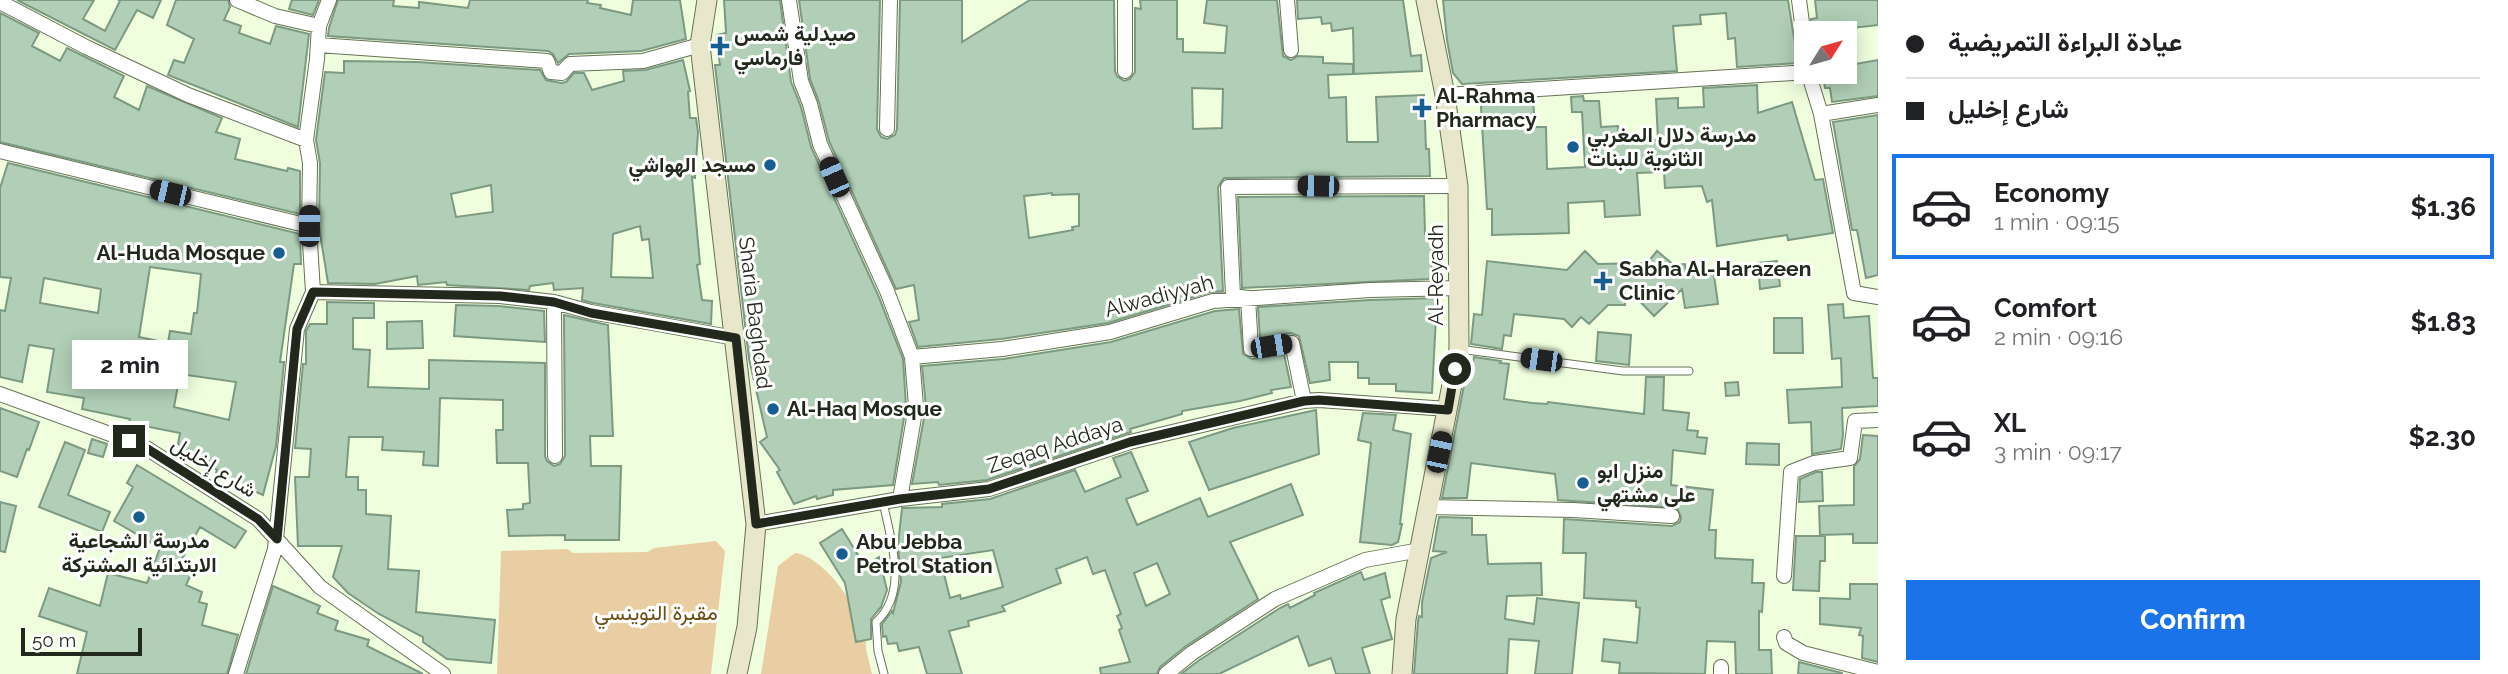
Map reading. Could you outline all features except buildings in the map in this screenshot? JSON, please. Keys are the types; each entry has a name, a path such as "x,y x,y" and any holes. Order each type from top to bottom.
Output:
{"street":[{"path":"237,0 275,16 319,26"},
{"path":"236,674 277,539 297,329 313,292 309,226 310,163 306,140 319,26 329,0"},
{"name":"Sharia Baghdad","path":"707,0 700,45 756,524 747,627 739,670"},
{"path":"789,0 801,81 820,144 887,291 912,357 916,406 900,499"},
{"path":"887,129 890,0"},
{"path":"1125,0 1125,71"},
{"path":"1287,0 1291,50"},
{"name":"Al-Reyadh","path":"1402,674 1406,619 1458,349 1458,186 1445,95 1426,0"},
{"path":"1799,0 1802,21"},
{"path":"0,2 86,47 188,95 306,140"},
{"path":"318,45 547,61 551,72 557,73 562,73 570,64 643,61 700,45"},
{"path":"1445,95 1794,73"},
{"path":"1812,84 1821,114 1854,293 1878,297"},
{"path":"1821,114 1878,105"},
{"path":"0,151 309,226"},
{"path":"1304,401 1292,343 1251,349 1248,298 1233,296 1227,187 1458,186"},
{"name":"Alwadiyyah","path":"912,357 1002,349 1110,331 1213,301 1370,290 1460,288"},
{"path":"313,292 500,296 554,302 591,313 736,338"},
{"path":"554,302 555,456"},
{"name":"شارع إخليل","path":"0,394 143,446 258,519 320,587 439,673"},
{"name":"Zeqaq Addaya","path":"756,524 900,499 989,489 1130,442 1304,401 1448,410"},
{"path":"1784,576 1791,472 1814,463 1850,458 1855,421 1878,420"},
{"path":"1428,508 1573,510 1672,516"},
{"path":"1166,674 1192,653 1275,599 1365,560 1420,550"},
{"path":"1784,637 1786,643 1804,653 1878,672"}],"lane":[{"path":"1458,349 1623,371 1689,371"},
{"path":"883,502 894,553 895,593 887,612 876,622 878,651 884,674"}],"green space":[{"name":"مقبرة التوينسي","path":"716,541 725,551 711,674 497,674 501,551 568,549 573,553 648,552 654,548"},
{"name":"مقبرة التوينسي","path":"795,553 810,559 826,571 849,601 864,604 866,649 872,674 761,674 778,566"}],"place":[{"name":"صيدلية شمس فارماسي","path":"720,46"},
{"name":"Al-Rahma Pharmacy","path":"1422,108"},
{"name":"مدرسة دلال المغربي الثانوية للبنات","path":"1573,147"},
{"name":"مسجد الهواشي","path":"770,165"},
{"name":"Al-Huda Mosque","path":"279,253"},
{"name":"Sabha Al-Harazeen Clinic","path":"1603,281"},
{"name":"Al-Haq Mosque","path":"773,409"},
{"name":"منزل ابو على مشتهي","path":"1583,483"},
{"name":"مدرسة الشجاعية الابتدائية المشتركة","path":"139,517"},
{"name":"Abu Jebba Petrol Station","path":"842,554"}],"route":[{"path":"129,441 143,446 258,519 277,539 297,329 313,292 500,296 554,302 591,313 736,338 756,524 900,499 989,489 1130,442 1304,401 1448,410 1455,369"}]}
